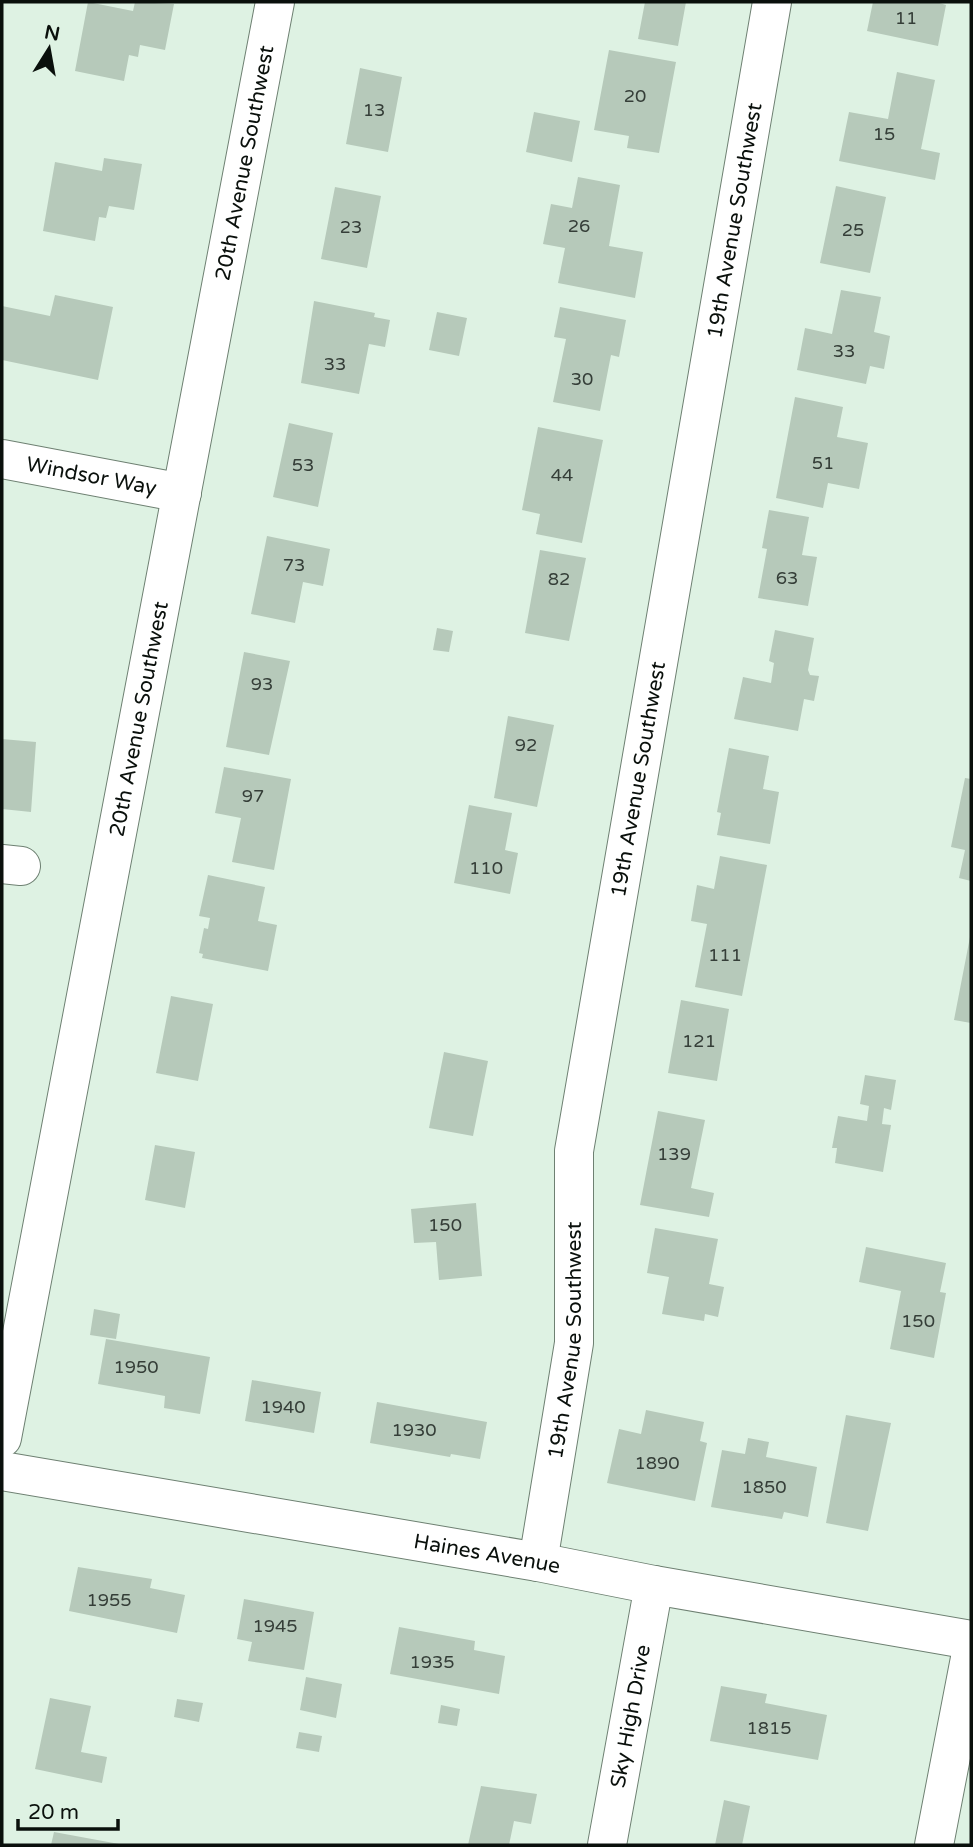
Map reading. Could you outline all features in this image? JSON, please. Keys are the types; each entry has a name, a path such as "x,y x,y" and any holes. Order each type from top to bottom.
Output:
{"street":[{"name":"20th Avenue Southwest","path":"2,1438 275,2"},
{"name":"19th Avenue Southwest","path":"538,1562 574,1343 574,1151 772,2"},
{"name":"Windsor Way","path":"2,459 182,493"},
{"name":"Haines Avenue","path":"2,1471 538,1562 971,1640"},
{"name":"Sky High Drive","path":"607,1845 654,1585"},
{"path":"934,1845 971,1653"}],"building":[{"path":"88,2 133,11 135,2 174,4 165,50 140,45 138,57 129,55 124,81 75,71"},
{"path":"645,2 686,2 678,46 638,39"},
{"path":"873,2 936,2 946,5 938,46 867,31"},
{"path":"609,50 676,62 659,153 627,148 629,136 594,130"},
{"path":"360,68 402,77 388,152 346,144"},
{"path":"897,72 935,80 921,149 940,153 935,180 839,161 849,112 888,119"},
{"path":"534,112 580,121 572,162 526,152"},
{"path":"104,158 142,164 134,210 109,206 106,218 99,217 95,241 43,231 55,162 102,171"},
{"path":"578,177 620,185 609,246 643,252 635,298 558,283 565,248 543,244 551,204 572,208"},
{"path":"836,186 886,197 870,273 820,263"},
{"path":"335,187 381,196 367,268 321,259"},
{"path":"841,290 881,297 874,332 890,336 884,369 870,366 866,384 797,370 805,328 832,334"},
{"path":"55,295 113,307 98,380 2,360 2,306 50,316"},
{"path":"314,301 375,313 374,317 390,320 385,347 369,344 359,394 301,383"},
{"path":"560,307 626,320 619,357 611,355 600,411 553,402 566,339 554,337"},
{"path":"437,312 467,318 459,356 429,350"},
{"path":"795,397 843,407 837,437 868,443 859,489 828,483 823,508 776,498"},
{"path":"289,423 333,433 318,507 273,497"},
{"path":"538,427 603,440 582,543 536,534 540,514 522,510"},
{"path":"769,510 809,517 802,555 817,557 808,606 758,598 767,549 762,548"},
{"path":"267,536 330,549 323,586 303,582 295,623 251,614"},
{"path":"540,550 586,558 569,641 525,633"},
{"path":"437,628 453,631 449,652 433,650"},
{"path":"775,630 814,638 808,670 810,675 819,676 814,701 804,699 798,731 734,719 743,677 771,683 774,663 769,661"},
{"path":"244,652 290,661 269,755 226,747"},
{"path":"508,716 554,725 537,807 494,798"},
{"path":"2,739 36,742 31,812 2,809"},
{"path":"729,748 769,756 763,789 779,792 770,844 717,835 721,813 717,812"},
{"path":"224,767 291,779 274,870 232,862 241,818 215,813"},
{"path":"965,778 971,779 971,881 959,878 965,850 951,847"},
{"path":"469,805 512,813 505,850 518,853 510,894 454,883"},
{"path":"720,856 767,865 742,996 695,987 707,924 691,921 697,885 714,889"},
{"path":"208,875 265,887 258,921 277,925 268,971 202,958 203,954 199,953 204,928 208,929 210,918 199,916"},
{"path":"971,937 971,1023 954,1020"},
{"path":"171,996 213,1004 198,1081 156,1073"},
{"path":"681,1000 729,1009 717,1081 668,1073"},
{"path":"444,1052 488,1061 473,1136 429,1128"},
{"path":"865,1075 896,1080 891,1110 884,1108 882,1124 891,1125 883,1172 835,1163 837,1148 832,1148 838,1116 867,1121 869,1106 860,1104"},
{"path":"658,1111 705,1120 691,1188 714,1193 709,1217 640,1205"},
{"path":"155,1145 195,1152 185,1208 145,1200"},
{"path":"476,1203 482,1276 439,1280 436,1242 414,1243 411,1209"},
{"path":"655,1228 718,1239 709,1284 724,1287 718,1317 705,1314 704,1321 662,1314 669,1277 647,1273"},
{"path":"866,1247 946,1263 940,1292 946,1293 934,1358 890,1349 901,1291 859,1282"},
{"path":"94,1309 120,1314 116,1339 90,1335"},
{"path":"106,1339 210,1357 200,1414 164,1408 165,1396 98,1384"},
{"path":"252,1380 321,1392 314,1433 245,1421"},
{"path":"377,1402 487,1422 480,1459 451,1454 450,1457 370,1443"},
{"path":"646,1410 704,1422 700,1441 707,1443 695,1501 607,1483 619,1429 641,1434"},
{"path":"846,1415 891,1423 868,1531 826,1523"},
{"path":"748,1438 769,1442 766,1457 817,1467 808,1517 784,1512 782,1519 711,1507 722,1450 745,1454"},
{"path":"78,1567 152,1579 150,1588 185,1595 177,1633 69,1611"},
{"path":"244,1599 314,1612 304,1670 248,1661 252,1642 237,1639"},
{"path":"399,1627 475,1641 474,1650 505,1656 499,1694 390,1674"},
{"path":"306,1677 342,1684 336,1718 300,1710"},
{"path":"721,1686 767,1694 765,1703 827,1715 818,1760 710,1741"},
{"path":"50,1698 91,1706 81,1752 107,1757 102,1783 35,1769"},
{"path":"177,1699 203,1703 199,1722 174,1717"},
{"path":"441,1705 460,1709 457,1726 438,1723"},
{"path":"299,1732 322,1736 319,1752 296,1748"},
{"path":"481,1786 537,1794 531,1824 514,1821 509,1845 468,1845"},
{"path":"724,1800 750,1806 742,1845 715,1845"},
{"path":"54,1832 119,1844 119,1845 51,1845"}]}
